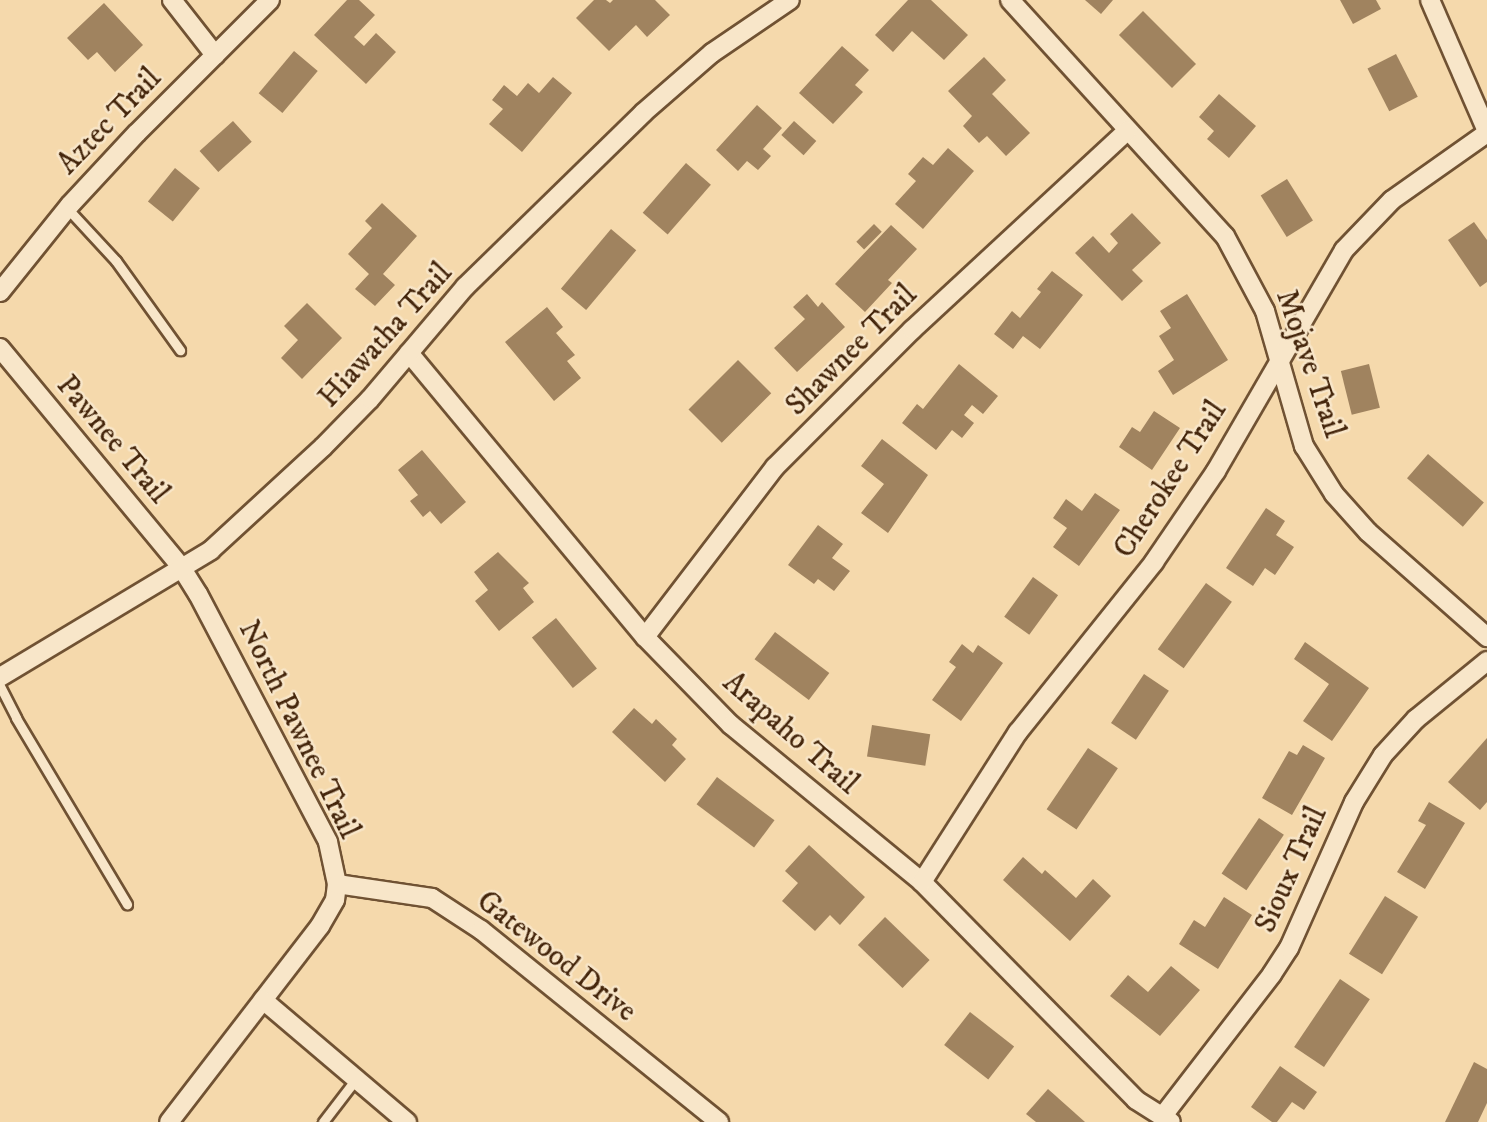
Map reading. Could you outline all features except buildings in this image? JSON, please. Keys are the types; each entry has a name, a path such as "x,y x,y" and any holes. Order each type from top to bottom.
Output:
{"street":[{"path":"172,0 215,55"},
{"name":"Aztec Trail","path":"0,292 67,208 270,0"},
{"name":"Hiawatha Trail","path":"0,677 211,550 323,447 409,354 464,287 643,113 712,53 790,0"},
{"name":"Mojave Trail","path":"1010,0 1225,236 1265,311 1304,446 1334,494 1368,532 1487,637"},
{"path":"1430,0 1487,132"},
{"name":"Shawnee Trail","path":"645,637 775,467 912,330 1128,130"},
{"name":"Cherokee Trail","path":"922,882 1018,732 1154,562 1216,471 1344,250 1363,227 1392,200 1487,132"},
{"name":"Pawnee Trail","path":"0,348 181,567"},
{"name":"Arapaho Trail","path":"409,354 645,637 731,725 922,882 1136,1100 1166,1119"},
{"name":"North Pawnee Trail","path":"169,1122 320,926 335,900 337,884 328,842 198,594 181,567"},
{"name":"Sioux Trail","path":"1166,1119 1289,948 1354,802 1383,755 1416,719 1487,661"},
{"name":"Gatewood Drive","path":"337,884 432,898 481,930 719,1122"},
{"path":"263,1000 407,1122"}],"lane":[{"path":"67,208 116,261 180,350"},
{"path":"0,686 16,718 127,904"},
{"path":"323,1122 356,1079"}]}
